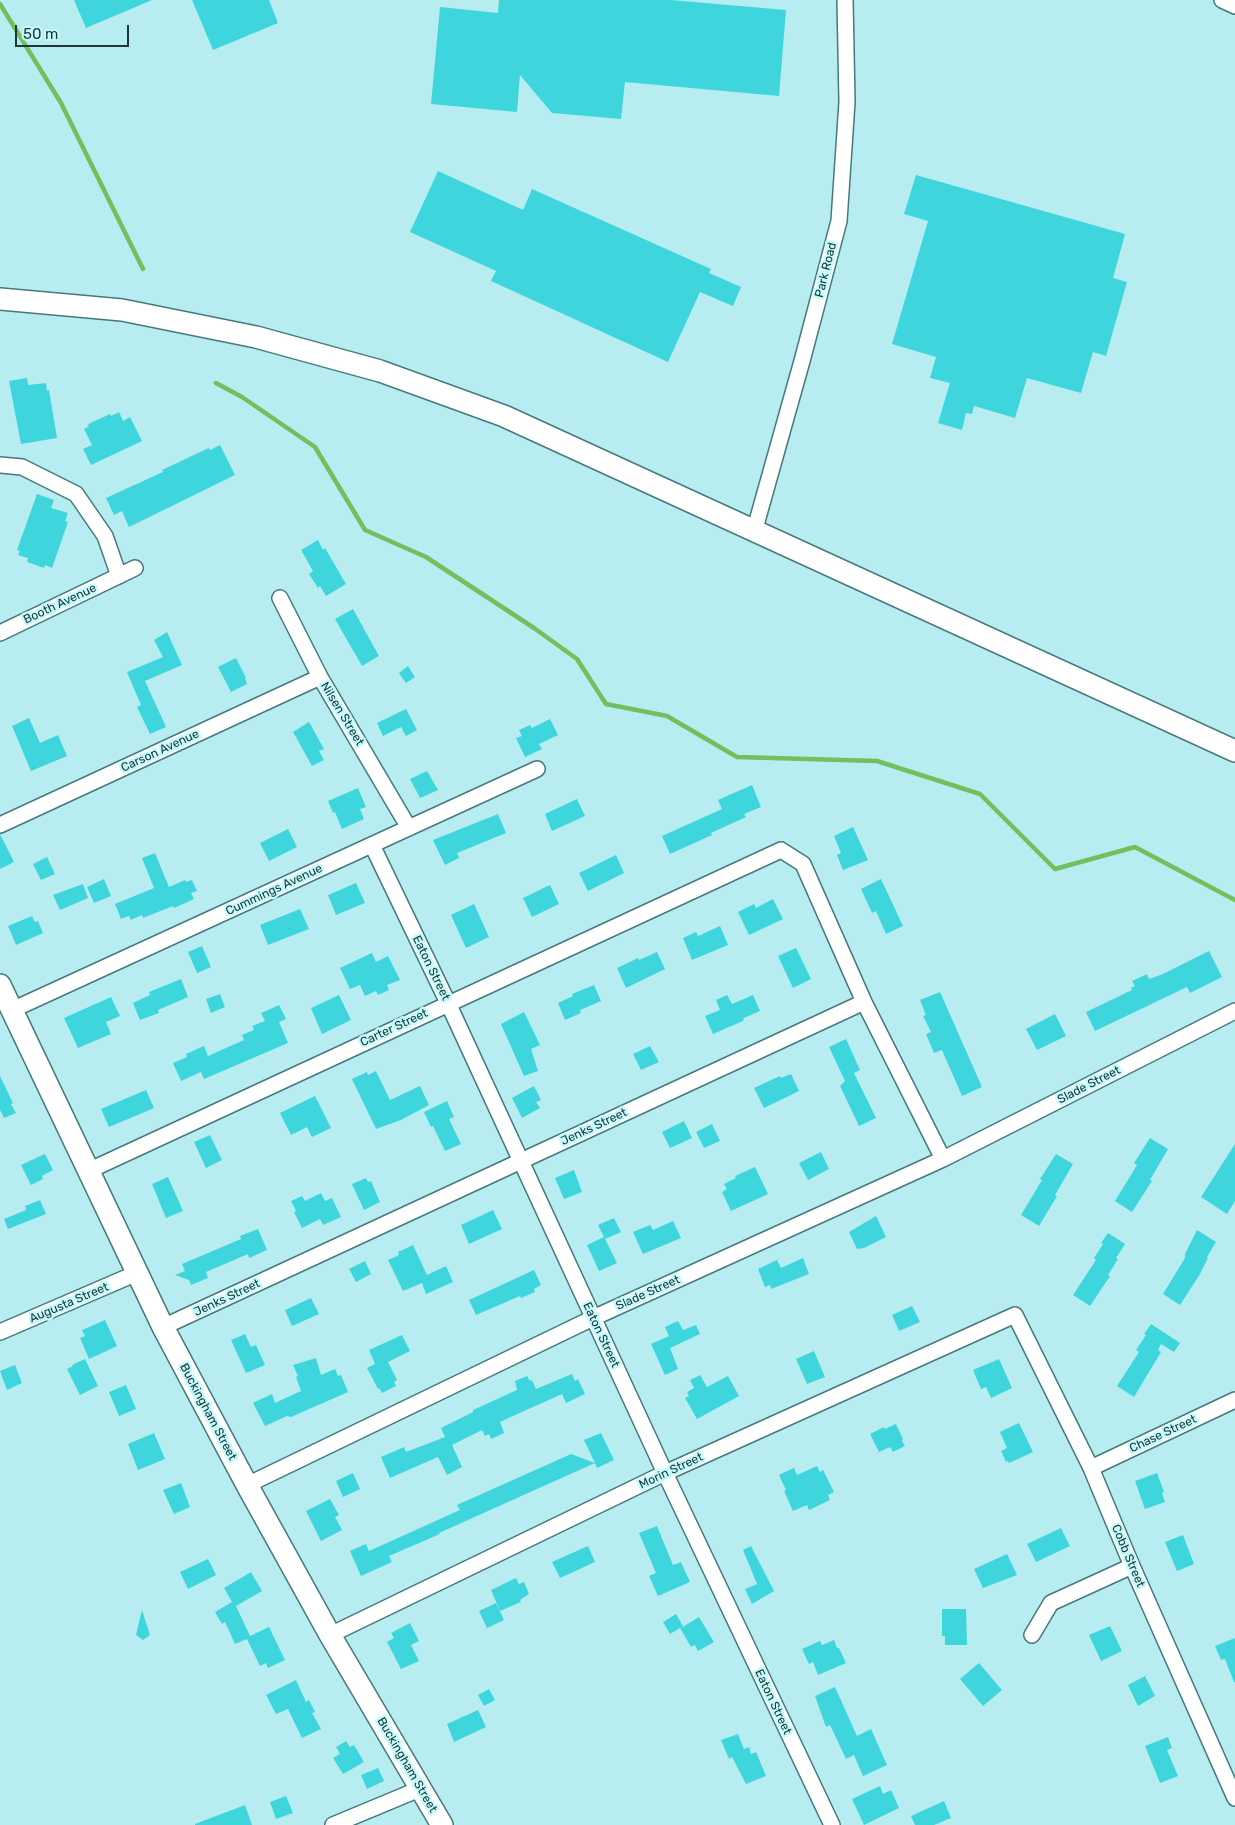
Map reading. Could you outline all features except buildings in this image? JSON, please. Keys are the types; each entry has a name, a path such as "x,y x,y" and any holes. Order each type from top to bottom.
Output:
{"main road":[{"path":"0,299 122,310 256,337 380,371 504,416 754,532 1235,750"},
{"name":"Buckingham Street","path":"0,986 163,1327 330,1635 422,1788 442,1825"}],"street":[{"name":"Park Road","path":"754,532 839,221 847,102 845,0"},
{"path":"1222,0 1235,6"},
{"path":"0,465 22,467 76,494 105,536 119,576"},
{"name":"Booth Avenue","path":"0,633 135,568"},
{"name":"Nilsen Street","path":"280,598 320,677 409,828"},
{"name":"Carson Avenue","path":"0,825 320,677"},
{"name":"Cummings Avenue","path":"12,1010 537,769"},
{"name":"Eaton Street","path":"372,845 448,1003 665,1473 832,1825"},
{"name":"Carter Street","path":"88,1171 782,850 803,864 864,1002"},
{"path":"864,1002 944,1159"},
{"name":"Jenks Street","path":"163,1327 864,1002"},
{"name":"Slade Street","path":"247,1485 593,1318 944,1159 1235,1011"},
{"name":"Augusta Street","path":"0,1332 137,1273"},
{"name":"Cobb Street","path":"1016,1315 1090,1468 1132,1566 1234,1791"},
{"name":"Morin Street","path":"330,1635 665,1473 1016,1315"},
{"name":"Chase Street","path":"1090,1468 1235,1400"},
{"path":"1032,1635 1051,1602 1132,1566"},
{"path":"333,1825 422,1788"}],"waterway":[{"path":"0,4 61,103 143,269"},
{"path":"216,383 242,397 315,447 365,530 426,557 534,628 577,659 606,704 667,716 737,757 877,761 980,794 1055,869 1135,847 1235,900"}]}
